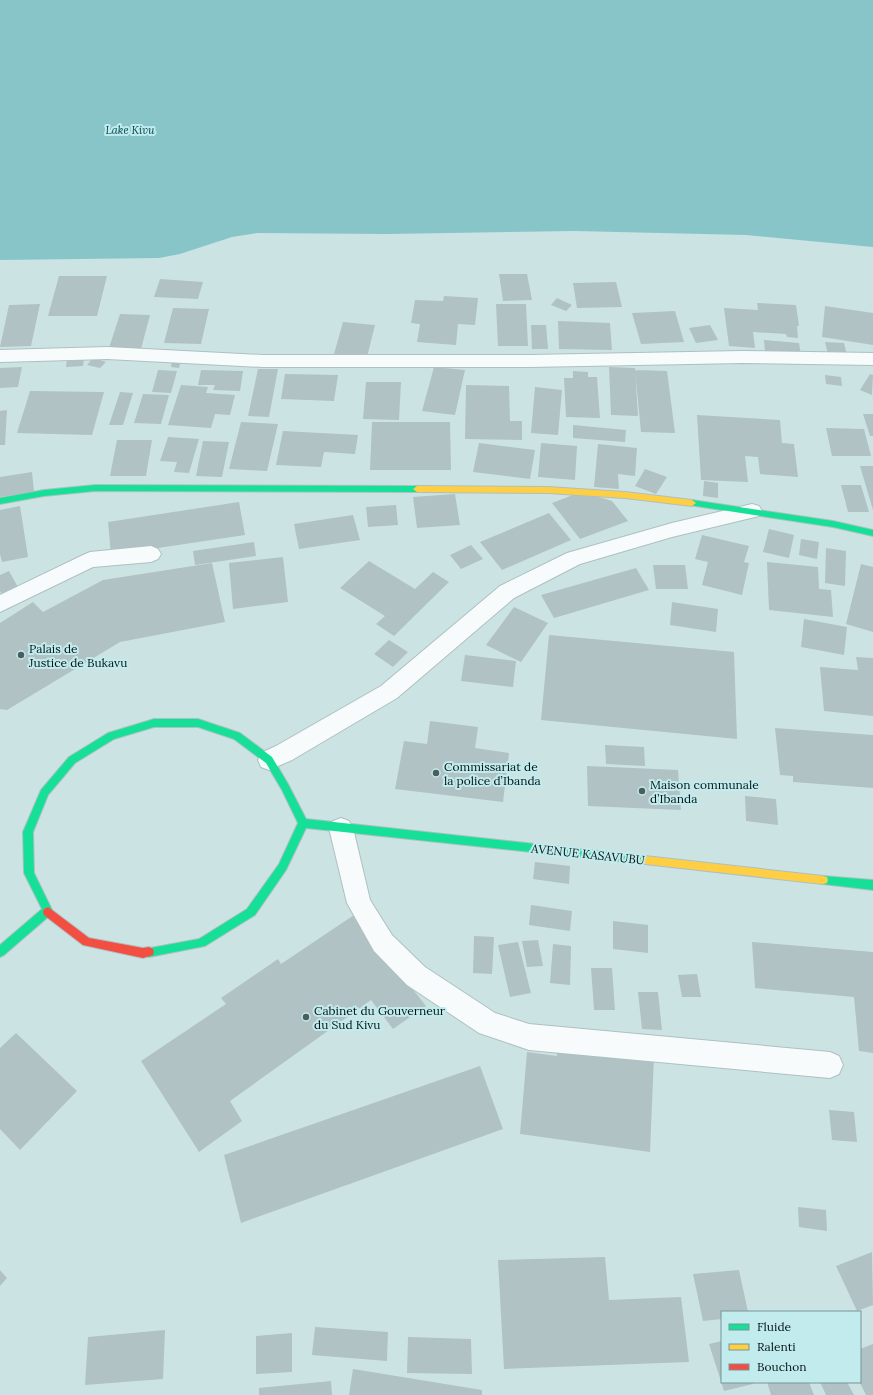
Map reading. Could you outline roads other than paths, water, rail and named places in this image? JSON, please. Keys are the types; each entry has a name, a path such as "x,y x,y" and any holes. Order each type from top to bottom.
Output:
{"street":[{"path":"0,356 108,353 263,361 530,361 742,357 873,359"},
{"path":"0,501 44,493 95,488 548,490 625,495 752,511 833,524 873,533"},
{"path":"269,760 284,753 389,692 457,632 507,592 574,558 672,530 752,511"},
{"path":"0,604 90,560 151,554"},
{"path":"154,723 198,723 237,736 269,760 286,787 303,823 283,867 251,912 201,942 143,953 87,942 47,911 29,873 28,832 44,793 72,760 111,736 154,723"},
{"name":"AVENUE KASAVUBU","path":"303,823 873,885"},
{"path":"341,828 359,903 383,943 416,976 488,1024 529,1037 830,1065"},
{"path":"0,952 47,911"}],"water":[{"name":"Lake Kivu","path":"0,0 873,0 873,247 746,235 575,231 387,234 258,233 232,237 180,254 159,258 0,260"}],"place":[{"name":"Palais de Justice de Bukavu","path":"21,655"},
{"name":"Commissariat de la police d’Ibanda","path":"436,773"},
{"name":"Maison communale d’Ibanda","path":"642,791"},
{"name":"Cabinet du Gouverneur du Sud Kivu","path":"306,1017"}]}
